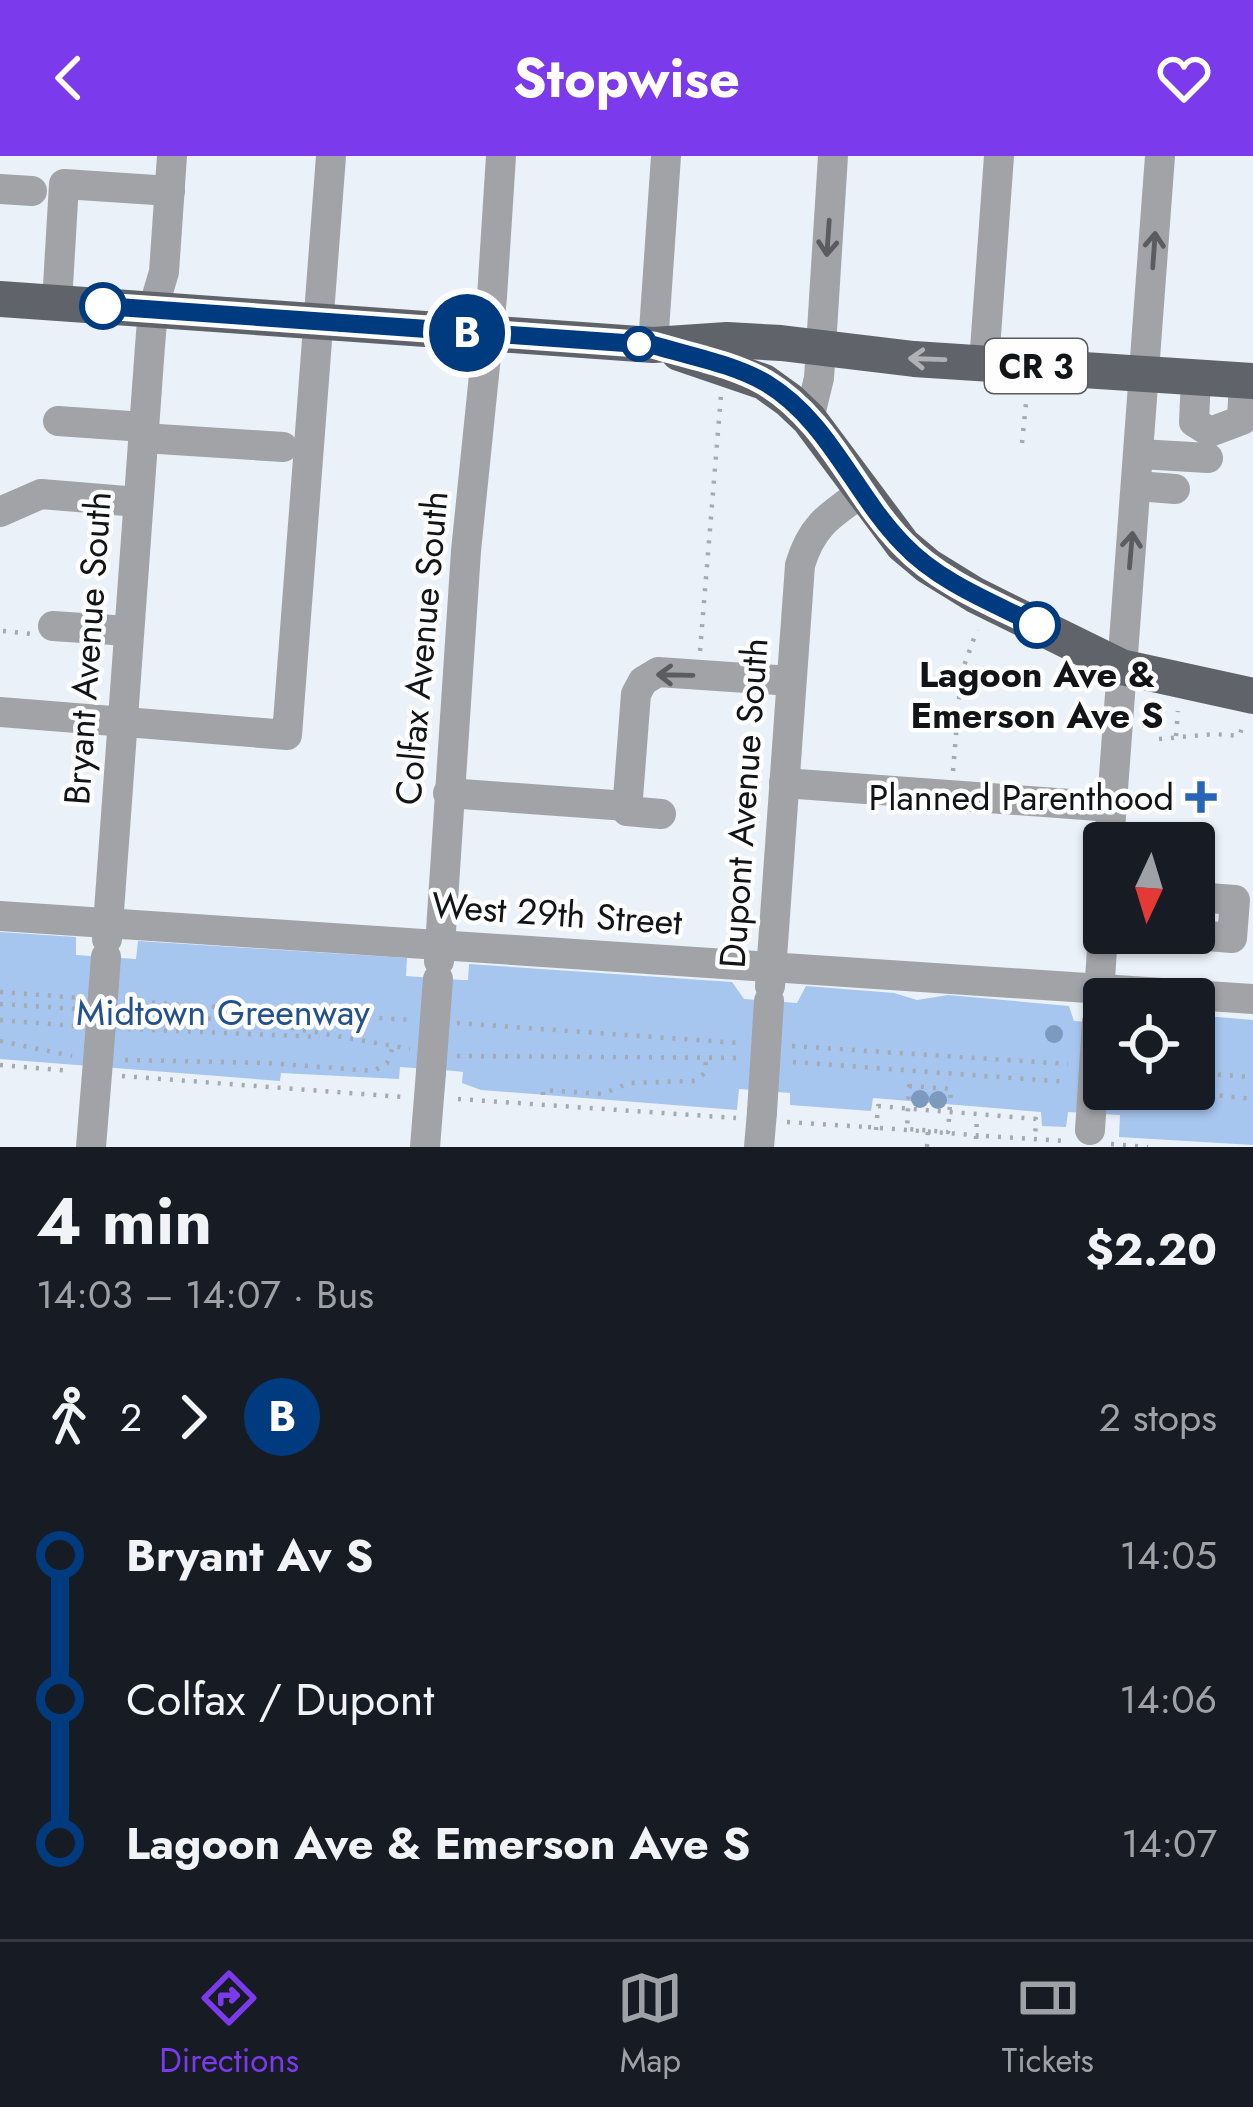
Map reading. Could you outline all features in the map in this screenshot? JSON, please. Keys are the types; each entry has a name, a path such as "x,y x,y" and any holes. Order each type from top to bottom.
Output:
{"main road":[{"name":"CR 3","path":"0,299 653,345 696,327 820,350 1249,380"},
{"path":"653,345 764,382 809,418 903,545 928,566 1121,667 1249,710"}],"street":[{"name":"Bryant Avenue South","path":"92,1147 95,1048 106,957 153,309 164,272 172,156"},
{"path":"0,712 287,735 331,156"},
{"name":"Colfax Avenue South","path":"425,1147 466,551 501,156"},
{"path":"653,345 666,156"},
{"path":"809,418 819,378 833,156"},
{"path":"984,363 999,156"},
{"path":"1111,822 1160,156"},
{"path":"57,303 64,184 170,191"},
{"path":"0,189 32,191"},
{"path":"1196,377 1194,422 1210,432 1242,420 1249,380"},
{"path":"58,421 283,447"},
{"path":"1140,454 1208,458"},
{"path":"1137,487 1174,489"},
{"name":"Dupont Avenue South","path":"759,1147 800,565 808,538 823,520 863,492"},
{"path":"0,512 41,494 138,502"},
{"path":"53,626 128,631"},
{"path":"627,805 636,694 643,681 658,673 791,681"},
{"path":"784,783 1112,807"},
{"path":"448,793 662,807"},
{"path":"1215,899 1235,900 1232,938 1215,937"},
{"name":"West 29th Street","path":"0,916 1083,988"},
{"name":"West 29th Street","path":"1215,997 1253,1000"},
{"path":"1087,1141 1089,1110"}],"path":[{"path":"700,659 722,385"},
{"path":"1022,443 1026,403"},
{"path":"951,795 961,674 978,628"},
{"path":"1159,739 1239,736 1249,710"},
{"path":"1176,736 1178,711"},
{"path":"0,992 94,999"},
{"path":"118,1000 426,1021"},
{"path":"0,1004 94,1011"},
{"path":"117,1012 258,1022 393,1047 432,1059 737,1058"},
{"path":"0,1020 95,1048"},
{"path":"449,1023 757,1044"},
{"path":"128,1029 332,1037"},
{"path":"0,1041 374,1071 387,1064 393,1047"},
{"path":"780,1046 1081,1065"},
{"path":"543,1095 543,1090 602,1094 635,1082 695,1081 705,1073 706,1058"},
{"path":"784,1061 1080,1083"},
{"path":"0,1065 71,1070"},
{"path":"929,1088 930,1073"},
{"path":"1215,1074 1253,1077"},
{"path":"122,1076 404,1097"},
{"path":"909,1086 929,1088 951,1089 948,1132 907,1129 909,1086"},
{"path":"1215,1095 1253,1099"},
{"path":"458,1099 1148,1147"},
{"path":"876,1130 878,1106 1036,1119 1035,1139"},
{"path":"976,1138 977,1115"},
{"path":"927,1147 928,1130"}],"green space":[{"name":"Midtown Greenway","path":"0,932 76,937 76,955 136,959 138,941 407,958 406,976 468,980 469,964 732,982 744,999 797,1003 806,986 894,993 917,1000 948,995 1069,1006 1074,1021 1083,1022 1083,1110 1215,1110 1215,1017 1253,1020 1253,1145 1119,1137 1120,1115 1068,1112 1066,1127 1042,1126 1041,1112 873,1098 871,1111 790,1105 790,1093 739,1089 737,1110 481,1090 462,1083 463,1072 400,1067 399,1079 281,1073 280,1081 0,1059"}],"bus line":[{"name":"B","path":"103,306 653,345 723,366 764,382 809,418 886,524 928,566 1037,625"}],"place":[{"name":"Lagoon Ave & Emerson Ave S","path":"1037,625"},
{"name":"Planned Parenthood","path":"1201,797"}]}
